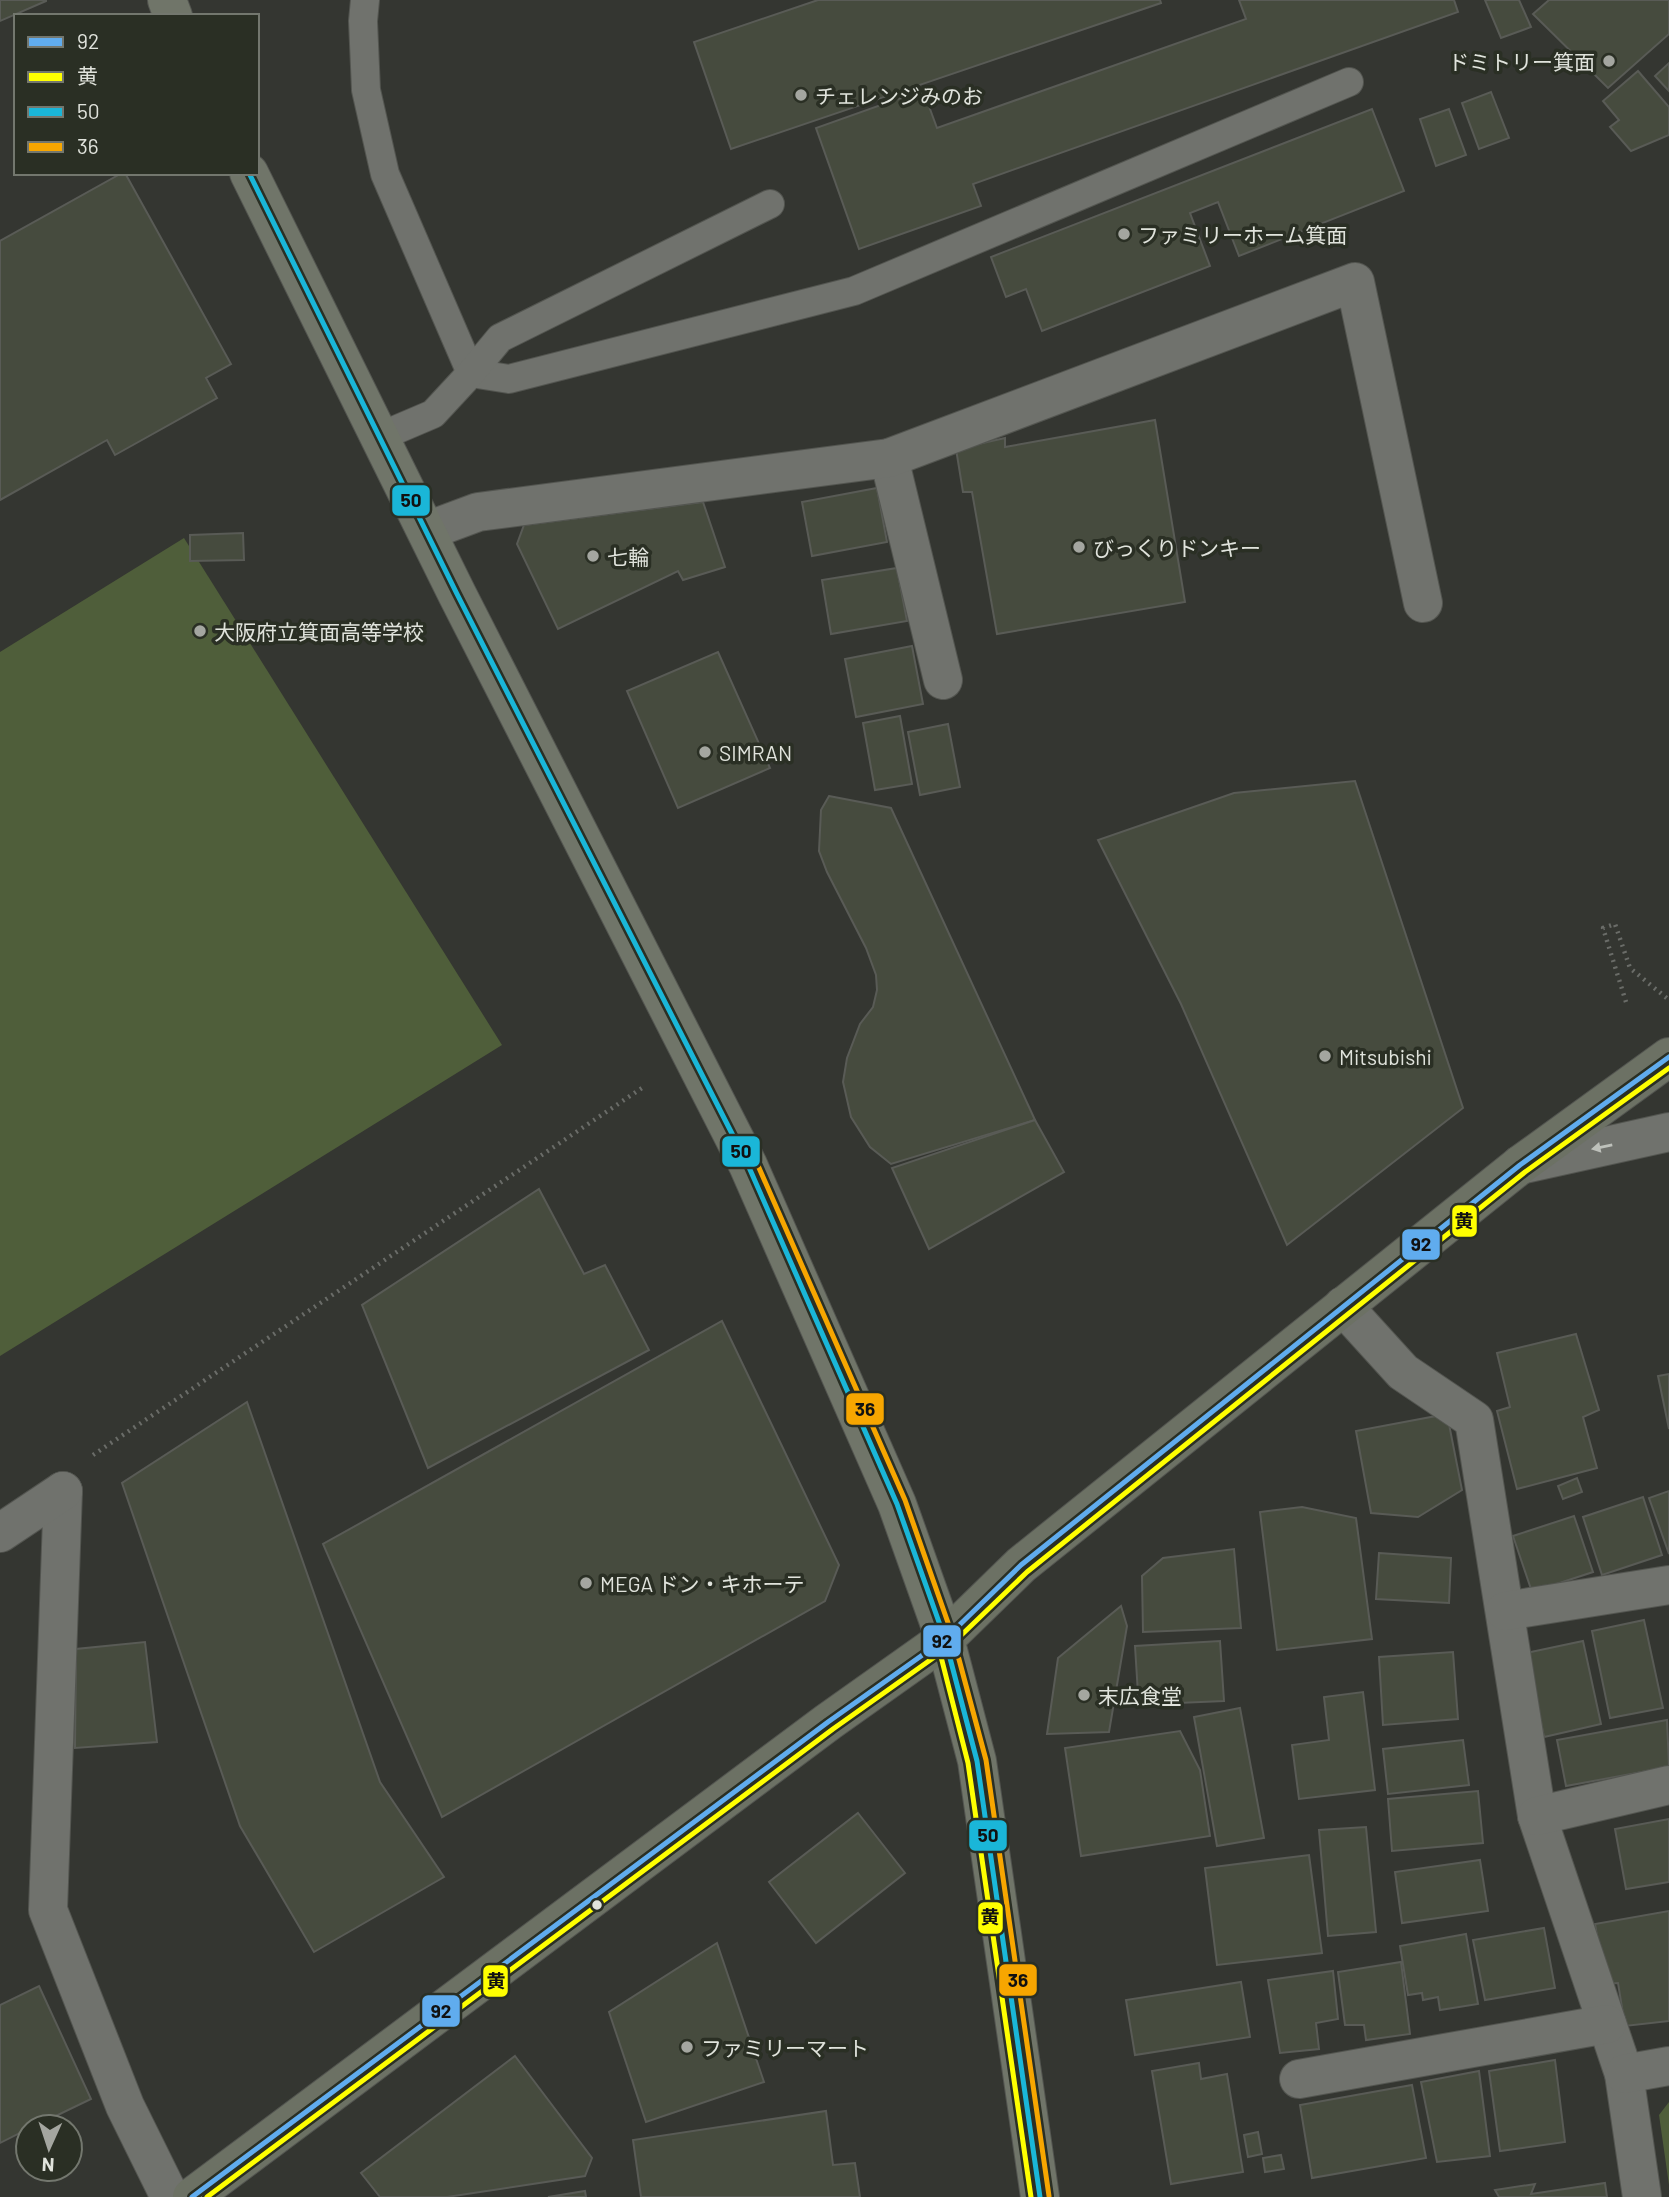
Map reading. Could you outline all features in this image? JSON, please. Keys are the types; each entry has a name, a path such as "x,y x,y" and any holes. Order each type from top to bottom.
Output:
{"highway":[{"path":"192,2197 828,1722 946,1639 1021,1564 1520,1165 1669,1057"}],"main road":[{"path":"250,175 379,437 748,1165 897,1504 946,1639 977,1761 1040,2197"}],"street":[{"path":"427,531 478,512 890,458 1355,282 1423,603"},
{"path":"890,458 943,680"},
{"path":"1520,1165 1669,1132"},
{"path":"1343,1306 1403,1372 1474,1420 1537,1816 1625,2074 1642,2197"},
{"path":"0,1533 63,1490"},
{"path":"63,1490 48,1910 125,2106 170,2197"},
{"path":"1505,1611 1668,1590"},
{"path":"1537,1816 1669,1785"},
{"path":"1299,2079 1607,2024"},
{"path":"1625,2074 1669,2066"}],"lane":[{"path":"365,0 363,21 366,90 385,174 471,373"},
{"path":"471,373 509,379 854,291 1349,82"},
{"path":"379,437 433,414 499,338 770,204"}],"path":[{"path":"1626,1002 1603,928 1615,923 1630,968 1669,1000"},
{"path":"63,1490 84,1461 645,1086"}],"green space":[{"path":"184,538 502,1045 0,1356 0,652"},
{"path":"1669,2102 1669,2185 1659,2115"}],"building":[{"path":"0,0 46,0 46,1 0,21"},
{"name":"チェレンジみのお","path":"818,0 1160,0 1161,3 731,149 694,42"},
{"path":"1239,0 1454,0 1458,12 973,184 981,206 859,249 816,128 923,90 937,128 1246,19"},
{"path":"1485,0 1519,0 1531,27 1501,38"},
{"name":"ドミトリー箕面","path":"1549,0 1669,0 1669,34 1608,88 1533,14"},
{"path":"1669,63 1669,91 1655,76"},
{"path":"1638,71 1669,107 1669,135 1631,151 1610,127 1619,120 1603,101"},
{"path":"1491,92 1509,138 1479,149 1462,103"},
{"name":"ファミリーホーム箕面","path":"1372,109 1404,191 1239,256 1218,202 1190,213 1210,266 1042,331 1026,289 1006,297 991,257"},
{"path":"1449,109 1466,155 1436,166 1420,119"},
{"path":"118,175 126,175 231,364 206,378 217,398 115,455 107,440 0,500 0,241"},
{"name":"びっくりドンキー","path":"1155,420 1185,602 997,634 972,492 963,492 956,449 1005,438 1005,447"},
{"path":"877,488 887,542 812,556 802,502"},
{"path":"703,502 725,567 683,580 678,571 558,629 517,544 524,525"},
{"path":"243,533 244,560 190,561 190,535"},
{"path":"897,568 907,621 831,634 822,580"},
{"path":"912,646 923,704 856,717 845,659"},
{"path":"718,652 770,768 678,808 627,691"},
{"path":"900,716 912,784 875,790 863,723"},
{"path":"948,724 960,787 920,795 908,732"},
{"name":"Mitsubishi","path":"1355,781 1463,1108 1287,1245 1181,1004 1098,840 1234,793"},
{"path":"829,796 891,808 1035,1120 891,1164 870,1147 851,1117 843,1082 847,1058 860,1024 873,1007 877,990 876,975 866,948 819,851 821,810"},
{"path":"1035,1120 1064,1172 929,1249 892,1168"},
{"path":"539,1189 584,1274 605,1265 649,1350 428,1468 362,1305"},
{"name":"MEGA ドン・キホーテ","path":"722,1321 839,1565 825,1601 442,1817 323,1544"},
{"path":"1576,1334 1599,1410 1583,1417 1597,1468 1517,1489 1497,1411 1510,1407 1497,1353"},
{"path":"1669,1374 1669,1429 1658,1376"},
{"path":"247,1402 380,1782 444,1877 314,1952 240,1826 122,1483"},
{"path":"1447,1414 1462,1490 1418,1517 1371,1513 1356,1431"},
{"path":"1577,1478 1582,1492 1563,1499 1558,1486"},
{"path":"1669,1491 1669,1554 1649,1498"},
{"path":"1643,1497 1662,1555 1602,1575 1583,1517"},
{"path":"1302,1507 1356,1518 1372,1639 1277,1650 1260,1512"},
{"path":"1574,1516 1593,1572 1532,1592 1513,1536"},
{"path":"1234,1549 1241,1628 1143,1632 1142,1576 1163,1558"},
{"path":"1379,1553 1451,1558 1449,1603 1376,1599"},
{"name":"末広食堂","path":"1121,1606 1127,1626 1109,1732 1047,1734 1058,1658"},
{"path":"1644,1620 1663,1708 1610,1718 1592,1631"},
{"path":"1220,1641 1224,1701 1178,1703 1178,1692 1138,1694 1135,1646"},
{"path":"1583,1641 1601,1724 1544,1737 1526,1653"},
{"path":"145,1642 157,1742 75,1748 76,1649"},
{"path":"1453,1652 1458,1719 1383,1725 1379,1657"},
{"path":"1363,1692 1375,1790 1299,1799 1292,1745 1329,1740 1324,1697"},
{"path":"1240,1708 1264,1838 1217,1846 1194,1717"},
{"path":"1667,1720 1669,1767 1566,1786 1557,1740"},
{"path":"1180,1731 1200,1770 1210,1836 1081,1856 1065,1748"},
{"path":"1463,1740 1469,1785 1388,1794 1383,1749"},
{"path":"1478,1791 1483,1843 1392,1851 1388,1799"},
{"path":"858,1813 905,1873 816,1943 769,1882"},
{"path":"1669,1819 1669,1882 1626,1889 1615,1829"},
{"path":"1366,1827 1376,1932 1328,1936 1319,1830"},
{"path":"1309,1855 1322,1953 1217,1965 1205,1868"},
{"path":"1480,1860 1488,1911 1402,1923 1395,1872"},
{"path":"1669,1911 1669,2021 1625,2026 1618,1983 1605,1984 1595,1924"},
{"path":"1544,1928 1555,1988 1485,2000 1473,1940"},
{"path":"1466,1934 1478,2004 1440,2010 1438,1997 1423,2000 1422,1993 1408,1995 1400,1946"},
{"name":"ファミリーマート","path":"717,1943 764,2082 646,2122 609,2012"},
{"path":"1401,1962 1410,2034 1366,2040 1364,2025 1345,2025 1338,1972"},
{"path":"1333,1971 1338,2019 1316,2023 1319,2049 1280,2053 1268,1980"},
{"path":"1241,1982 1250,2037 1135,2055 1126,2000"},
{"path":"39,1986 91,2099 62,2113 14,2113 14,2136 0,2143 0,2005"},
{"path":"515,2056 592,2158 585,2176 447,2197 380,2197 361,2173"},
{"path":"1555,2060 1565,2142 1500,2151 1489,2071"},
{"path":"1199,2063 1201,2079 1227,2074 1243,2172 1171,2184 1152,2071"},
{"path":"1479,2071 1490,2156 1437,2162 1421,2082"},
{"path":"1412,2085 1426,2158 1312,2178 1300,2105"},
{"path":"826,2111 833,2165 855,2163 860,2197 641,2197 633,2140"},
{"path":"1258,2132 1262,2154 1248,2157 1244,2135"},
{"path":"1281,2155 1284,2169 1265,2172 1263,2158"},
{"path":"1605,2183 1607,2197 1499,2197 1495,2190 1535,2184 1531,2194"},
{"path":"585,2191 586,2197 548,2197"}],"transit line":[{"name":"50","path":"250,175 457,594 748,1165 897,1504 945,1639 977,1761 1040,2197"},
{"name":"92","path":"192,2197 828,1722 945,1639 1021,1565 1520,1165 1669,1057"},
{"name":"黄","path":"207,2197 833,1729 950,1646 1027,1572 1525,1172 1669,1068"},
{"name":"36","path":"756,1161 905,1500 953,1637 986,1760 1049,2196"},
{"name":"黄","path":"937,1641 968,1763 1031,2197"}],"place":[{"name":"ドミトリー箕面","path":"1609,61"},
{"name":"チェレンジみのお","path":"801,95"},
{"name":"ファミリーホーム箕面","path":"1124,234"},
{"name":"びっくりドンキー","path":"1079,547"},
{"name":"七輪","path":"593,556"},
{"name":"大阪府立箕面高等学校","path":"200,631"},
{"name":"SIMRAN","path":"705,752"},
{"name":"Mitsubishi","path":"1325,1056"},
{"name":"MEGA ドン・キホーテ","path":"586,1583"},
{"name":"末広食堂","path":"1084,1695"},
{"name":"ファミリーマート","path":"687,2047"}]}
